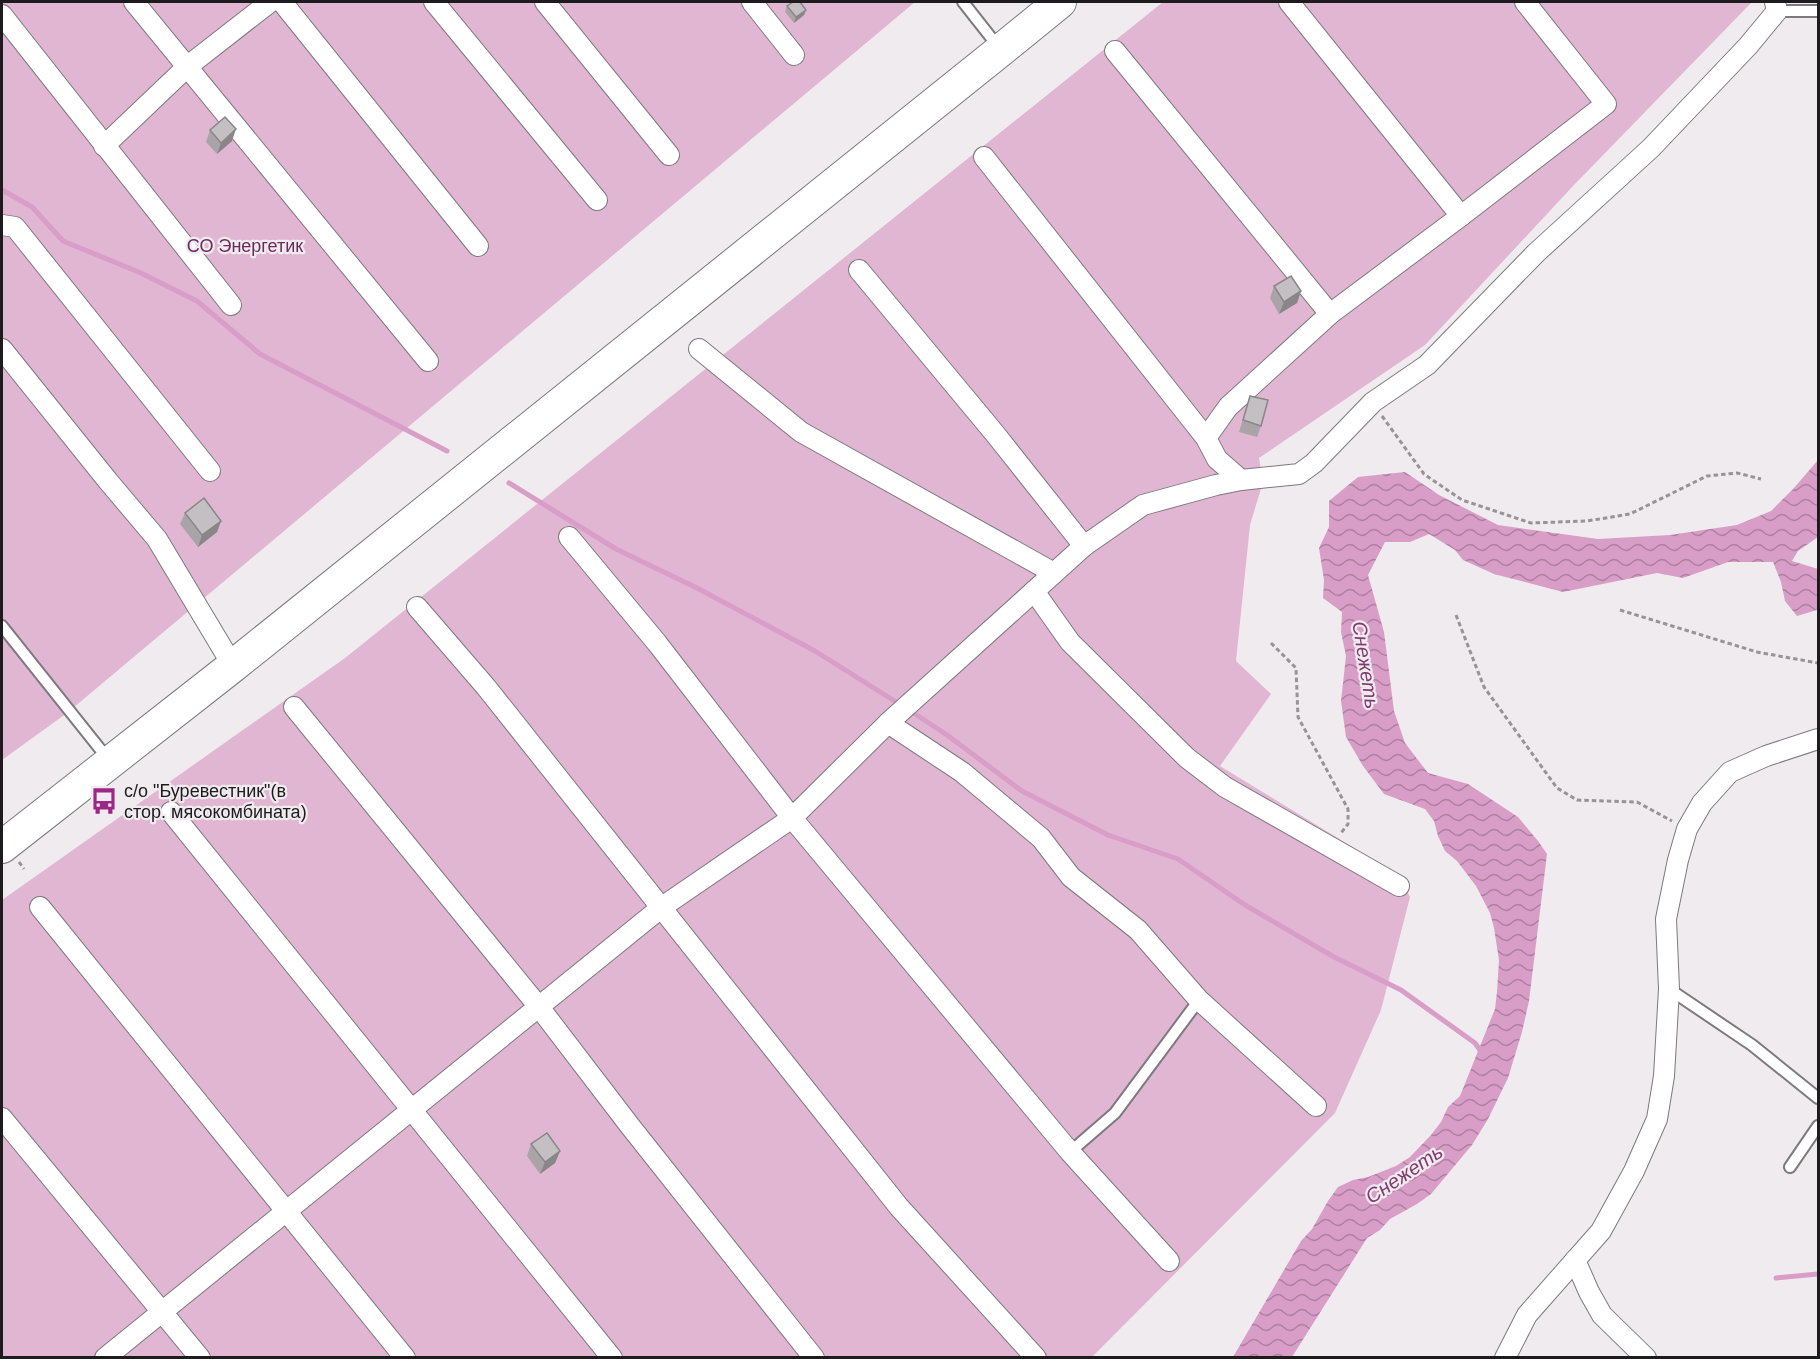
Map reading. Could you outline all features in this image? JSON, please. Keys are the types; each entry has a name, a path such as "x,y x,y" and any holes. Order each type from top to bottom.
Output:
{"main road":[{"path":"2,846 234,666 1060,2"}],"street":[{"path":"134,2 428,361"},
{"path":"104,146 188,66 270,2"},
{"path":"282,2 478,246"},
{"path":"434,2 597,200"},
{"path":"545,2 669,155"},
{"path":"752,2 794,55"},
{"path":"1289,2 1461,216"},
{"path":"1206,438 1228,406 1330,314 1606,104 1525,2"},
{"path":"105,1358 662,907 792,818 888,723 1084,546 1143,505 1241,480 1299,474 1314,463 1373,402 1427,365 1536,253 1652,148 1748,46 1776,6"},
{"path":"2,15 231,305"},
{"path":"1115,51 1330,314"},
{"path":"984,157 1206,438 1218,459 1241,480"},
{"path":"2,225 15,227 210,471"},
{"path":"859,270 996,435 1084,546"},
{"path":"2,349 157,539 234,666"},
{"path":"699,349 801,432 1054,573"},
{"path":"569,537 657,643 792,818 1070,1152 1169,1261"},
{"path":"1034,591 1070,642 1187,758 1225,787 1399,886"},
{"path":"417,607 486,687 899,1207 1036,1358"},
{"path":"294,707 539,1007 637,1136 814,1358"},
{"path":"888,723 962,772 1041,838 1071,877 1137,930 1199,1000 1316,1106"},
{"path":"1506,1357 1527,1315 1601,1231 1634,1171 1658,1119 1664,1076 1669,988 1666,919 1686,829 1702,803 1730,772 1766,756 1818,739"},
{"path":"171,812 612,1358"},
{"path":"40,907 405,1358"},
{"path":"2,1118 200,1358"},
{"path":"1575,1260 1602,1315 1646,1358"}],"lane":[{"path":"963,2 1001,50"},
{"path":"1776,6 1818,12"},
{"path":"2,626 110,762"},
{"path":"1669,988 1752,1045 1818,1098"},
{"path":"1070,1152 1115,1113 1199,1000"},
{"path":"1790,1167 1818,1126"}],"path":[{"path":"1373,402 1424,474 1462,500 1531,523 1587,521 1630,514 1707,476 1737,473 1761,479"},
{"path":"1620,610 1757,652 1818,663"},
{"path":"1456,615 1484,687 1557,788 1577,800 1637,802 1686,829"},
{"path":"1271,643 1296,668 1298,717 1348,809 1348,824 1330,846"}],"green space":[{"name":"СО Энергетик","path":"2,2 915,2 67,713 2,760"},
{"path":"1163,2 1752,2 1573,186 1425,345 1259,458 1263,482 1250,525 1236,661 1271,694 1220,766 1398,875 1410,897 1381,1010 1335,1113 1092,1357 2,1357 2,900 345,658"}],"water":[{"name":"Снежеть","path":"1818,460 1818,537 1798,551 1792,561 1818,569 1817,610 1797,616 1785,601 1773,562 1728,562 1683,578 1657,573 1563,592 1494,574 1463,560 1455,550 1429,534 1410,542 1385,542 1368,575 1384,632 1394,711 1405,743 1428,773 1468,784 1518,817 1547,854 1529,1001 1508,1078 1472,1145 1431,1194 1390,1219 1380,1230 1367,1238 1292,1357 1233,1357 1301,1241 1312,1229 1338,1187 1396,1166 1410,1157 1441,1122 1448,1107 1460,1096 1495,1009 1497,992 1499,960 1494,928 1490,913 1476,886 1457,861 1445,851 1434,821 1425,809 1384,794 1363,766 1346,737 1341,701 1346,656 1341,632 1342,612 1323,598 1324,580 1319,548 1329,527 1329,501 1358,477 1405,472 1439,495 1498,525 1598,539 1670,535 1737,525 1771,511"}],"building":[{"path":"793,2 800,2 806,10 796,17 787,6"},
{"path":"225,117 236,129 221,143 210,130"},
{"path":"1291,276 1301,291 1284,302 1274,286"},
{"path":"1250,396 1268,400 1261,426 1243,420"},
{"path":"204,498 221,521 202,535 185,513"},
{"path":"547,1133 560,1151 545,1162 531,1144"}],"waterway":[{"path":"2,190 32,207 63,241 141,273 197,301 260,354 447,451"},
{"path":"509,483 616,549 697,588 815,651 901,705"},
{"path":"909,710 947,735 1022,791 1108,835 1178,859 1245,905 1334,957 1401,990 1475,1043 1482,1053"},
{"path":"1776,1278 1818,1274"}],"place":[{"name":"с/о \"Буревестник\"(в стор. мясокомбината)","path":"104,801"}]}
